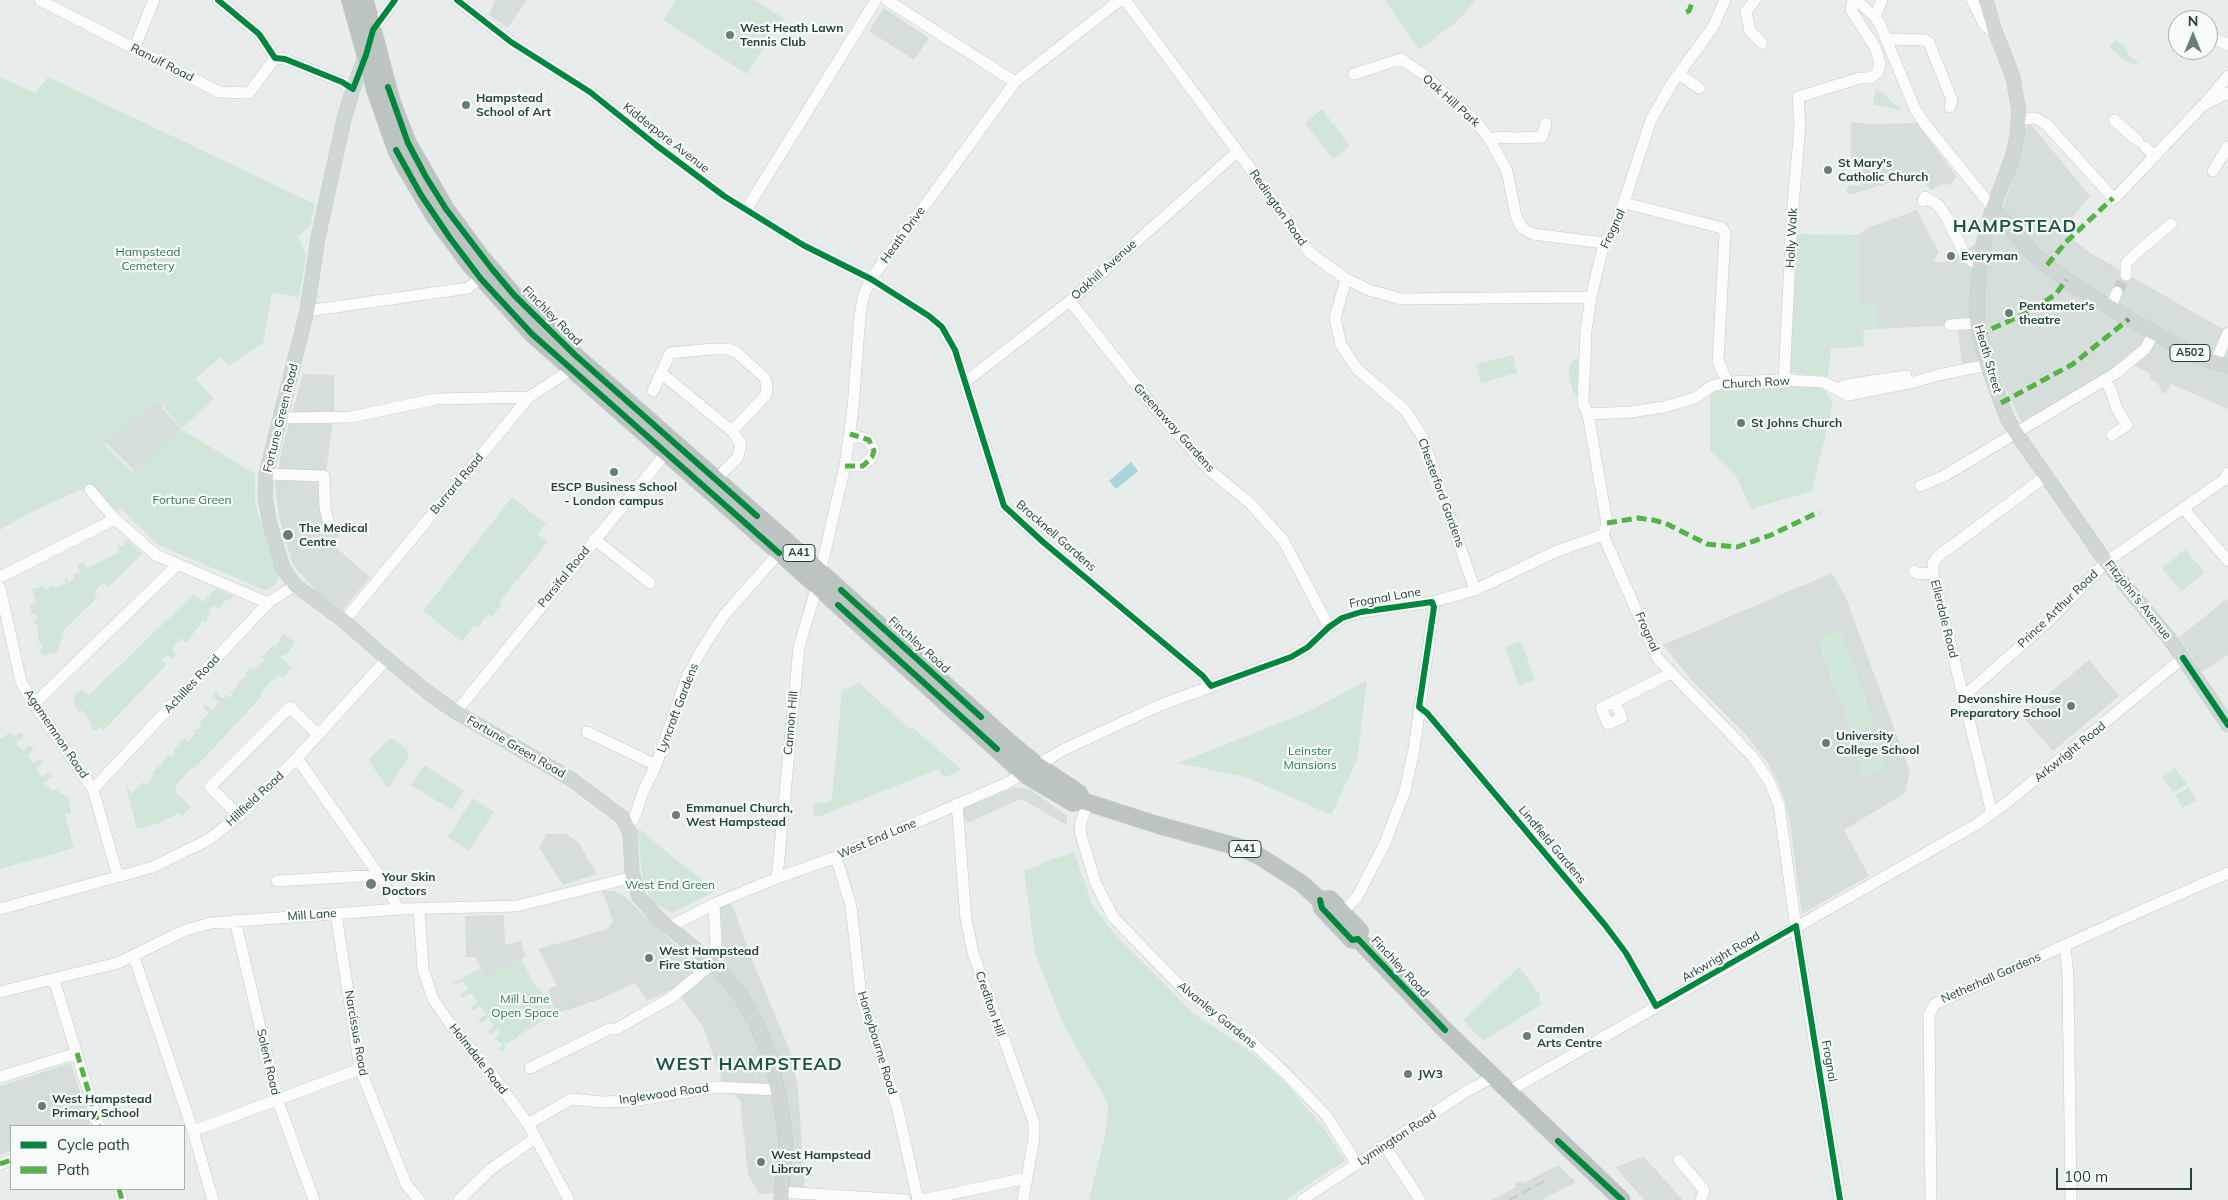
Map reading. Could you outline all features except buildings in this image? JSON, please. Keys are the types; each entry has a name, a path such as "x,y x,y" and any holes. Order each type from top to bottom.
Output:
{"highway":[{"name":"Finchley Road","path":"350,0 389,129 406,169 434,216 486,274 514,296 575,364 1030,770 1073,803 1086,802 1158,826 1242,848 1284,871 1320,900 1322,908 1352,940 1358,939"},
{"name":"Finchley Road","path":"365,0 392,102 411,149 486,274"},
{"name":"Finchley Road","path":"712,485 779,553 818,579"},
{"name":"Finchley Road","path":"1320,900 1330,899 1360,931 1358,939"},
{"name":"Finchley Road","path":"1358,939 1438,1023 1622,1200"}],"main road":[{"name":"Heath Street","path":"1986,0 1995,31 2013,77 2019,120 2009,170 1993,208 1985,234 1976,298 1977,322 1987,365 2008,420 2046,476"},
{"name":"Fortune Green Road","path":"373,30 353,89 318,238 307,312 266,474 265,497 270,525 283,568 295,585 344,621 387,659 456,712 571,779 617,811 627,823"},
{"name":"A502","path":"1993,208 2033,254 2066,280 2198,358 2221,364"},
{"name":"Fitzjohn's Avenue","path":"2046,476 2106,562 2172,642 2228,725"},
{"path":"627,823 630,833 633,877 639,897 661,921 711,961 744,1001 772,1061 786,1148 781,1196"}],"street":[{"name":"Ranulf Road","path":"40,0 219,92 249,93 276,58"},
{"path":"134,49 154,0"},
{"path":"218,0 259,34 276,58 286,59 342,82 353,89"},
{"path":"373,30 395,0"},
{"name":"Kidderpore Avenue","path":"457,0 511,42 590,92 704,183 803,245 871,279"},
{"path":"746,210 876,0"},
{"path":"887,0 1015,82"},
{"name":"Heath Drive","path":"818,579 845,466 858,363 860,315 864,294 871,279 1015,82 1120,0"},
{"name":"Redington Road","path":"1125,0 1310,253 1346,279 1369,290 1401,299 1591,297"},
{"name":"Frognal","path":"1724,0 1713,27 1679,74 1651,120 1625,203 1615,229 1604,243 1591,297 1584,360 1583,403 1588,414 1608,523 1604,535 1658,659 1741,743 1769,781 1779,805 1796,926 1840,1200"},
{"path":"1755,0 1746,12 1750,31 1762,44"},
{"path":"1854,0 1875,17 1887,39 1915,109 1925,124 1993,208"},
{"name":"Holly Walk","path":"1784,380 1800,125 1798,97 1860,78 1870,78 1878,72 1880,63 1878,54 1851,10 1854,0"},
{"path":"1875,17 1882,0"},
{"path":"1972,0 1985,26 1995,31"},
{"path":"1887,39 1925,40 1929,42 1952,100 1950,107"},
{"name":"Oak Hill Park","path":"1354,74 1401,59 1423,74 1475,120 1490,140 1507,170 1516,216 1522,228 1533,234 1604,243"},
{"path":"1679,74 1699,88"},
{"path":"2019,120 2034,118 2046,124 2113,198 2117,199 2228,76"},
{"path":"2203,105 2228,93"},
{"path":"2114,120 2155,156"},
{"path":"1490,140 1497,137 1542,137 1546,123"},
{"path":"2213,171 2228,146"},
{"name":"Oakhill Avenue","path":"965,382 1070,301 1237,152"},
{"path":"1923,201 1925,197 1938,204 1948,218 1964,253 1973,262 1980,264"},
{"path":"1625,203 1722,228 1725,233 1718,361 1727,382"},
{"path":"2126,275 2126,264 2171,224"},
{"path":"307,312 468,288 486,274"},
{"name":"Bracknell Gardens","path":"871,279 917,307 942,327 955,350 1004,506 1043,542 1196,670 1211,686"},
{"name":"Chesterford Gardens","path":"1346,279 1335,318 1341,345 1357,369 1405,410 1422,436 1475,590"},
{"path":"2110,306 2118,292"},
{"name":"Greenaway Gardens","path":"1070,301 1148,400 1208,469 1250,503 1283,540 1329,627"},
{"path":"1950,325 1977,322"},
{"path":"2221,364 2228,332"},
{"path":"1920,486 1944,476 2104,380 2145,350 2154,333"},
{"path":"653,391 670,353 712,349 728,349 736,352 765,378 767,386 766,395 732,431"},
{"name":"Burrard Road","path":"344,621 529,397 575,364"},
{"name":"Church Row","path":"1588,414 1631,412 1664,407 1695,398 1712,386 1727,382 1784,380 1822,382 1839,388 1848,395 1987,365"},
{"path":"661,373 732,431 741,444 738,457 712,485"},
{"path":"2104,380 2110,388 2117,410 2128,425 2112,435"},
{"path":"280,418 352,417 436,399 529,397"},
{"path":"845,466 863,466 872,458 874,451 869,440 850,434"},
{"name":"Parsifal Road","path":"456,712 594,539 670,448"},
{"name":"Prince Arthur Road","path":"1964,696 2051,619 2106,562 2225,479 2228,473"},
{"path":"266,474 324,476 325,508 330,528"},
{"name":"Ellerdale Road","path":"1992,814 1933,573 1933,564 1937,557 2046,476"},
{"path":"90,490 115,519 156,555 268,603"},
{"path":"2183,508 2228,561"},
{"path":"0,577 115,519"},
{"name":"Frognal Lane","path":"1030,770 1065,749 1158,706 1290,657 1308,647 1329,627 1342,618 1361,612 1432,602 1475,590 1557,551 1604,535"},
{"path":"594,539 650,582"},
{"name":"Lyncroft Gardens","path":"627,823 633,820 643,792 656,765 687,677 702,649 725,614 779,553"},
{"path":"34,704 177,565"},
{"path":"1914,571 1918,574 1933,573"},
{"name":"Cannon Hill","path":"777,878 798,646 818,579"},
{"name":"Achilles Road","path":"93,789 268,603 295,585"},
{"name":"Agamemnon Road","path":"0,588 2,604 21,682 93,789 118,877"},
{"path":"1342,913 1357,897 1385,843 1405,791 1420,708 1434,607 1432,602"},
{"name":"Arkwright Road","path":"1509,1091 1992,814 2183,658"},
{"name":"Hillfield Road","path":"0,909 153,867 208,840 239,816 297,758 387,659"},
{"path":"1614,701 1671,673"},
{"path":"239,816 210,787 290,707 318,735"},
{"name":"Lindfield Gardens","path":"1420,708 1605,925 1626,953 1656,1006"},
{"path":"587,732 656,765"},
{"path":"297,758 379,875 399,909"},
{"name":"West End Lane","path":"669,927 714,904 777,878 836,857 1030,770"},
{"name":"Alvanley Gardens","path":"1086,802 1080,832 1096,884 1113,917 1186,992 1250,1040 1283,1071 1326,1115 1357,1164"},
{"name":"Crediton Hill","path":"957,804 966,919 973,953 1034,1123 1034,1138 1023,1200"},
{"name":"Honeybourne Road","path":"836,857 851,906 861,996 897,1106 918,1200"},
{"name":"Netherhall Gardens","path":"1931,1200 1929,1012 1939,1001 2228,874"},
{"path":"277,881 379,875"},
{"name":"Mill Lane","path":"0,992 118,963 134,957 182,931 211,922 399,909 517,906 633,877"},
{"path":"530,1068 608,1029 616,1030 671,998 711,961 716,946 714,904"},
{"name":"Holmdale Road","path":"419,908 423,969 433,999 452,1028 491,1073 528,1124 534,1139 569,1200"},
{"name":"Narcissus Road","path":"336,914 360,1069 406,1184 419,1200"},
{"name":"Solent Road","path":"235,920 277,1099 314,1200"},
{"path":"2065,945 2068,976 2071,1200"},
{"path":"134,957 193,1131 213,1200"},
{"path":"54,980 99,1125"},
{"path":"0,1077 77,1053"},
{"path":"193,1131 360,1069"},
{"name":"Lymington Road","path":"1302,1200 1467,1091 1493,1077"},
{"name":"Inglewood Road","path":"528,1124 571,1099 601,1102 633,1101 717,1086 777,1090"},
{"path":"459,1200 491,1169 534,1139"},
{"path":"1385,1146 1420,1200"},
{"path":"1679,1160 1704,1190 1701,1200"},
{"path":"923,1200 1026,1178"},
{"path":"781,1196 905,1200"}],"shaded area":[{"path":"495,0 526,0 508,28 489,15"},
{"path":"884,8 929,38 914,60 869,31"},
{"path":"2028,121 2090,196 2061,231 2094,255 2228,332 2228,409 2171,384 2166,394 2161,391 2159,385 2149,378 2151,374 2130,363 2023,425 1992,360 1962,364 1957,325 1878,329 1878,303 1858,305 1857,235 1870,227 1917,210 1939,253 1933,261 1943,263 1974,245 2005,203"},
{"path":"1851,122 1870,124 1917,123 1957,177 1949,186 1946,183 1930,190 1920,173 1850,195 1846,190 1849,185 1860,186 1861,166 1850,165"},
{"path":"303,374 334,375 334,411 326,473 331,525 340,535 332,544 370,577 343,610 316,591 293,565 279,517 275,485 283,444"},
{"path":"156,401 181,429 135,471 105,442"},
{"name":"University College School","path":"1832,573 1846,598 1910,771 1905,793 1844,830 1869,876 1802,914 1790,824 1785,801 1778,782 1769,765 1748,737 1694,683 1663,645"},
{"path":"2228,598 2228,654 2202,672 2179,637"},
{"name":"Devonshire House Preparatory School","path":"2089,660 2119,696 2053,751 2022,716"},
{"path":"1015,787 1030,789 1067,816 1067,825 1021,799 967,823 961,809"},
{"path":"546,834 567,834 578,842 597,874 563,885 539,848"},
{"path":"602,891 614,891 623,895 707,975 723,955 720,907 730,899 755,967 791,1053 798,1089 805,1191 759,1194 748,1174 740,1100 723,1084 703,1026 674,989 647,1001 635,983 600,999 555,1014 548,988 557,986 538,949 608,929 613,921"},
{"path":"504,915 505,945 521,941 525,956 521,959 530,976 495,995 475,957 466,957 465,916"},
{"name":"West Hampstead Primary School","path":"71,1063 91,1125 10,1125 10,1151 0,1155 0,1086"},
{"path":"1644,1157 1683,1200 1644,1200 1615,1167"},
{"path":"1558,1165 1576,1182 1541,1200 1492,1200 1516,1187 1514,1184 1522,1180 1524,1183"}],"green space":[{"name":"West Heath Lawn Tennis Club","path":"676,0 755,0 783,18 747,74 663,20"},
{"path":"1385,0 1475,0 1459,20 1419,50"},
{"path":"2115,40 2123,45 2129,55 2139,64 2134,65 2123,60 2109,46"},
{"name":"Hampstead Cemetery","path":"0,77 35,93 48,77 315,204 310,226 298,236 306,255 299,297 272,293 263,343 229,366 221,357 161,407 155,401 104,444 132,472 181,429 255,474 255,499 258,515 279,577 276,584 268,590 158,545 121,509 111,511 92,485 29,513 0,530"},
{"path":"1876,88 1903,111 1873,104"},
{"path":"1322,109 1350,146 1333,159 1305,123"},
{"path":"1796,234 1857,235 1858,305 1878,303 1878,329 1864,330 1863,347 1831,348 1828,378 1789,372"},
{"path":"1513,355 1517,373 1481,383 1476,364"},
{"path":"1576,357 1578,359 1579,397 1573,392 1569,377 1569,366"},
{"path":"195,378 214,399 182,428 163,407"},
{"path":"1821,383 1833,403 1812,491 1751,509 1736,476 1710,451 1710,392 1745,386"},
{"path":"512,497 546,524 538,534 548,542 500,601 502,603 492,617 488,614 478,627 475,625 462,642 423,611"},
{"path":"127,539 142,554 109,587 104,582 99,587 94,593 98,597 61,633 64,637 58,645 60,647 57,650 58,652 42,656 40,650 43,649 41,643 39,643 37,623 34,624 34,620 37,619 36,614 32,614 30,605 36,602 32,589 43,586 45,589 53,585 55,588 66,583 64,579 67,578 68,582 75,579 73,575 80,572 77,565 83,562 87,568 119,552 118,547 125,544 124,541"},
{"path":"2185,549 2205,573 2181,592 2162,568"},
{"path":"216,588 234,596 229,601 227,599 219,608 213,606 208,611 210,614 207,617 208,619 205,623 203,621 186,643 182,639 177,642 172,649 176,654 171,659 167,655 162,660 166,665 104,730 100,727 98,730 92,730 91,723 82,710 79,712 73,703 75,701 73,697 82,689 89,695 194,594 203,602"},
{"path":"1840,630 1873,720 1870,722 1887,768 1863,777 1846,730 1850,729 1817,638"},
{"path":"283,633 295,642 287,654 281,657 292,668 283,678 279,675 268,684 260,694 262,696 193,770 191,768 176,786 176,793 191,807 181,817 179,813 159,823 137,829 126,787 132,793 143,782 147,785 154,775 152,773 169,755 172,757 175,753 173,751 184,738 188,741 193,736 195,732 193,729 197,730 202,724 200,722 209,713 203,707 205,704 212,710 219,702 213,696 216,692 222,699 226,695 229,698 233,694 229,691 233,691 238,686 236,684 247,675 245,673 250,667 254,670 264,660 262,657 273,645 275,647"},
{"path":"1521,641 1535,680 1519,686 1505,647"},
{"name":"Leinster Mansions","path":"1367,680 1357,760 1331,815 1246,777 1178,763 1310,711"},
{"path":"859,683 910,729 912,727 962,770 943,778 939,769 815,818 813,813 814,802 827,803 832,799 842,690"},
{"path":"11,732 14,736 21,732 24,736 16,742 22,751 30,745 34,750 27,755 33,763 40,759 43,763 36,768 42,777 49,772 53,776 44,783 47,787 49,786 52,791 55,789 69,798 71,813 65,815 74,848 0,869 0,739"},
{"path":"389,739 393,739 406,748 409,757 389,787 386,787 370,762 370,758"},
{"path":"424,765 464,791 452,810 411,785"},
{"path":"2175,768 2187,784 2173,792 2162,778"},
{"path":"2189,787 2197,801 2182,808 2176,795"},
{"path":"473,798 494,812 469,851 448,837"},
{"name":"West End Green","path":"637,827 716,891 672,913 651,902 643,881"},
{"path":"1074,852 1092,904 1113,932 1193,1013 1251,1052 1286,1084 1324,1128 1345,1161 1285,1200 1089,1200 1106,1131 1108,1104 1063,1023 1035,953 1024,870"},
{"name":"Mill Lane Open Space","path":"521,958 533,983 547,998 555,1014 517,1036 518,1038 504,1044 506,1048 501,1052 499,1048 502,1045 495,1038 501,1033 497,1029 490,1035 488,1031 494,1026 488,1018 481,1023 478,1020 486,1014 480,1006 472,1011 470,1008 478,1003 471,993 462,998 460,994 469,989 463,981 454,985 453,983 481,968 486,978"},
{"name":"Camden Arts Centre","path":"1519,967 1539,993 1541,1005 1483,1041 1463,1020"}],"water":[{"path":"1131,462 1138,471 1116,489 1109,481"}],"tunnel":[{"path":"2117,292 2126,275"}],"railway":[{"path":"1509,1200 1548,1179"}],"marked path":[{"path":"1686,12 1689,11 1693,0"},
{"path":"2047,265 2066,242 2113,198"},
{"path":"1978,335 2029,312 2056,294 2066,280"},
{"path":"2001,403 2073,364 2129,319"},
{"path":"845,466 863,466 872,457 874,451 869,440 850,434"},
{"path":"1607,523 1638,518 1653,520 1665,523 1707,544 1737,547 1771,535 1819,512"},
{"path":"77,1053 99,1125"},
{"path":"0,1164 10,1160"},
{"path":"119,1190 122,1200"}],"cycle path":[{"path":"218,0 259,34 275,58 285,59 342,82 353,89 373,30 395,0"},
{"path":"457,0 511,42 590,92 724,196 803,245 871,279 929,316 942,327 955,350 1004,506 1043,542 1203,676 1211,686 1291,657 1308,647 1329,627 1342,618 1361,612 1432,602 1434,607 1419,707 1427,713 1605,925 1626,953 1656,1006 1796,926 1840,1200"},
{"path":"388,87 408,143 426,177 446,209 514,295 575,355 757,516"},
{"path":"396,150 421,195 450,238 481,279 532,334 779,553"},
{"path":"841,590 981,717"},
{"path":"838,605 997,749"},
{"path":"2183,658 2228,725"},
{"path":"1320,900 1322,908 1352,940 1358,939 1445,1030"},
{"path":"1558,1141 1622,1200"}],"place":[{"name":"West Heath Lawn Tennis Club","path":"730,35"},
{"name":"Hampstead School of Art","path":"466,105"},
{"name":"St Mary's Catholic Church","path":"1828,170"},
{"name":"Everyman","path":"1951,256"},
{"name":"Pentameter's theatre","path":"2009,313"},
{"name":"St Johns Church","path":"1741,423"},
{"name":"ESCP Business School - London campus","path":"614,472"},
{"name":"The Medical Centre","path":"288,535"},
{"name":"Devonshire House Preparatory School","path":"2071,706"},
{"name":"University College School","path":"1826,743"},
{"name":"Emmanuel Church, West Hampstead","path":"676,815"},
{"name":"Your Skin Doctors","path":"371,884"},
{"name":"West Hampstead Fire Station","path":"649,958"},
{"name":"Camden Arts Centre","path":"1527,1036"},
{"name":"JW3","path":"1408,1074"},
{"name":"West Hampstead Primary School","path":"42,1106"},
{"name":"West Hampstead Library","path":"761,1162"}],"district":[{"name":"HAMPSTEAD","path":"2015,227"},
{"name":"WEST HAMPSTEAD","path":"749,1065"}],"park label":[{"name":"Fortune Green","path":"192,500"}]}
